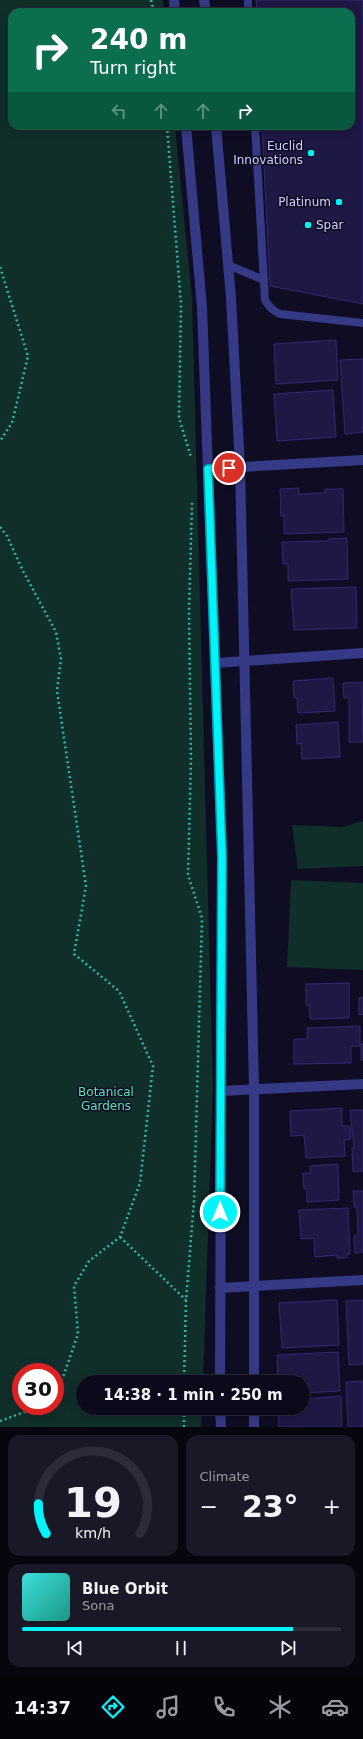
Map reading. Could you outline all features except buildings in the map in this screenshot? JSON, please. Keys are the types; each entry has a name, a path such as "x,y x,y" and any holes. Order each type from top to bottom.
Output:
{"street":[{"path":"186,130 201,296 222,856 220,1375"},
{"path":"216,130 228,265 240,467 254,1089 254,1375"},
{"path":"208,469 363,460"},
{"path":"215,663 363,653"},
{"path":"221,1090 363,1084"},
{"path":"220,1288 363,1280"},
{"path":"220,1415 221,1427"},
{"path":"254,1415 254,1427"}],"lane":[{"path":"255,130 265,300 273,311 280,314 363,323"},
{"path":"228,265 264,280"}],"path":[{"path":"167,130 181,305 179,418 193,464"},
{"path":"0,267 28,356 12,423 0,441"},
{"path":"184,1375 186,1301 194,1201 202,918 188,875 191,760 189,612 192,495"},
{"path":"0,527 8,536 23,570 56,632 60,659 57,691 86,886 74,954 119,991 153,1066 140,1183 120,1237 89,1261 74,1286 78,1334 64,1374"},
{"path":"120,1237 186,1301"},
{"path":"0,1421 16,1415"},
{"path":"184,1415 184,1427"}],"green space":[{"name":"Botanical Gardens","path":"0,0 163,0 164,8 8,8 8,130 175,130 192,298 213,1087 203,1375 76,1375 76,1415 202,1415 201,1427 0,1427"},
{"path":"363,821 363,866 298,869 292,825 342,827"},
{"path":"291,880 363,883 363,970 287,967"}],"place":[{"name":"Euclid Innovations","path":"311,153"},
{"name":"Platinum","path":"339,202"},
{"name":"Spar","path":"308,225"}],"route":[{"path":"220,1212 222,856 208,469 229,468"}]}
